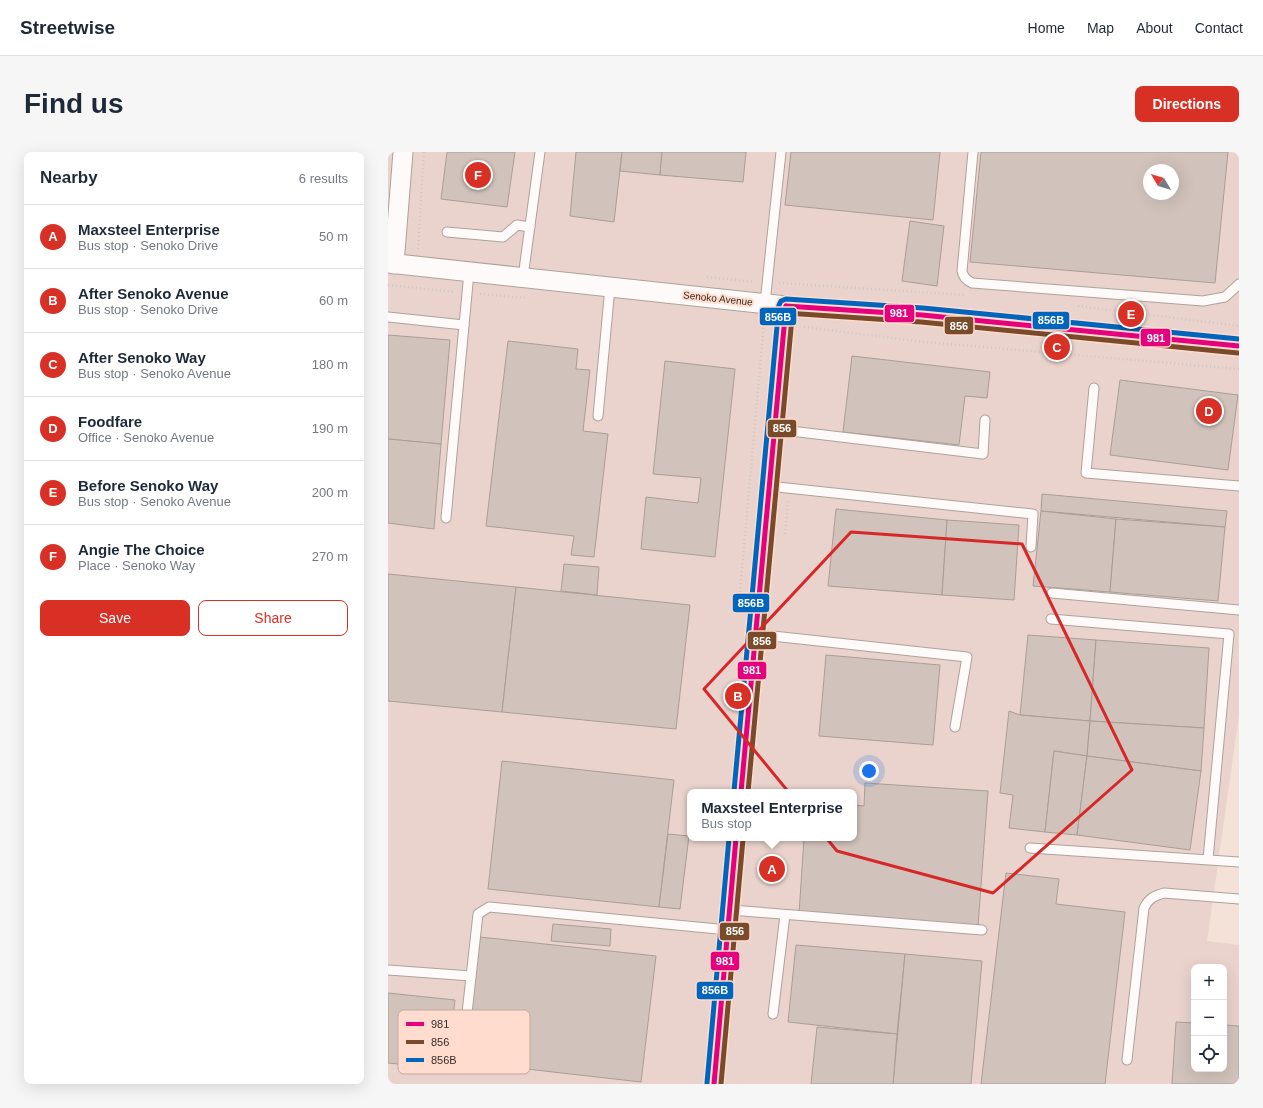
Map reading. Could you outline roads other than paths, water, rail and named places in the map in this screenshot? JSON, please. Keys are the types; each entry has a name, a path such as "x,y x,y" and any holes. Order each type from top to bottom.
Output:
{"street":[{"path":"391,264 403,152"},
{"name":"Senoko Avenue","path":"391,264 786,306 922,315 1239,346"},
{"path":"740,789 786,306"},
{"path":"714,1084 731,910 736,841"}],"lane":[{"path":"523,277 540,152"},
{"path":"765,303 781,152"},
{"path":"973,152 962,271 966,280 972,283 1203,301 1225,297 1239,284"},
{"path":"447,232 501,237 517,225 530,227"},
{"path":"446,518 469,272"},
{"path":"598,416 610,287"},
{"path":"388,317 464,325"},
{"path":"1094,388 1086,473 1239,486"},
{"path":"774,429 983,454 985,420"},
{"path":"768,486 1033,514 1031,547"},
{"path":"1052,593 1239,610"},
{"path":"1051,619 1229,634 1208,860"},
{"path":"754,634 967,657 955,727"},
{"path":"1030,848 1239,862"},
{"path":"1127,1060 1144,908 1148,901 1154,896 1164,893 1239,899"},
{"path":"467,1010 478,914 489,907 728,930"},
{"path":"731,910 982,930"},
{"path":"773,1014 784,915"},
{"path":"388,970 471,976"}],"place":[{"name":"Angie The Choice","path":"478,175"},
{"name":"Before Senoko Way","path":"1131,314"},
{"name":"After Senoko Way","path":"1057,347"},
{"name":"Foodfare","path":"1209,411"},
{"name":"After Senoko Avenue","path":"738,696"},
{"name":"Maxsteel Enterprise","path":"772,869"}]}
